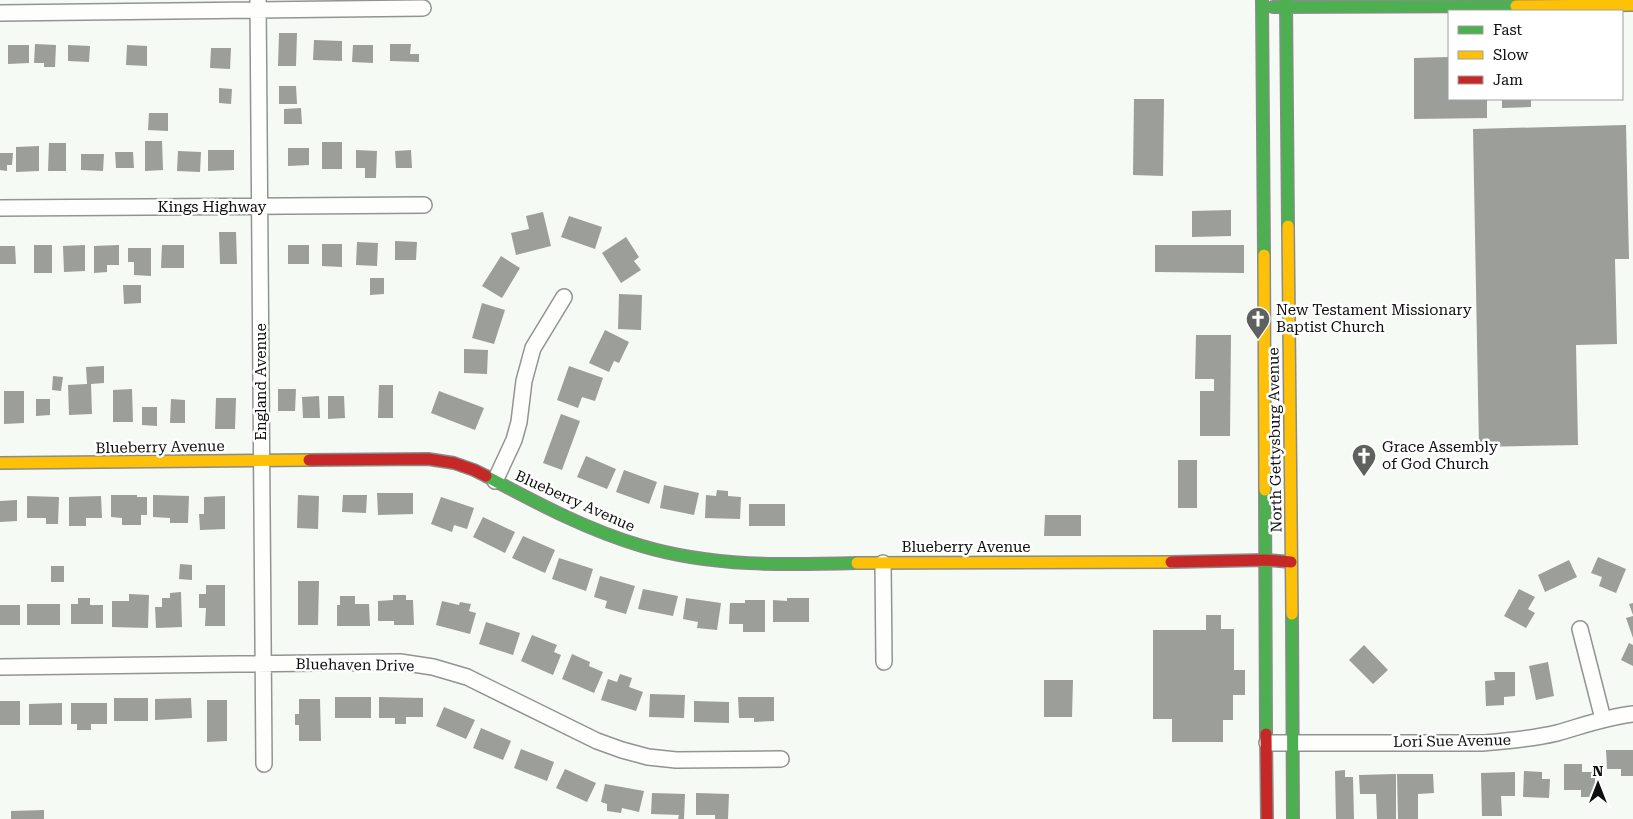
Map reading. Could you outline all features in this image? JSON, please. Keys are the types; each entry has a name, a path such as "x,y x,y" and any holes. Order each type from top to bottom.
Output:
{"street":[{"path":"1262,3 1633,5"},
{"name":"North Gettysburg Avenue","path":"1262,3 1275,142 1278,443 1291,562 1293,819"},
{"name":"North Gettysburg Avenue","path":"1267,819 1266,560 1278,443 1275,142 1286,4"},
{"path":"0,13 258,5 423,8"},
{"name":"England Avenue","path":"258,5 264,764"},
{"name":"Kings Highway","path":"0,208 424,205"},
{"path":"495,481 514,440 519,422 524,381 533,348 564,297"},
{"name":"Blueberry Avenue","path":"0,463 428,459 454,463 474,470 599,531 630,543 697,559 727,562 883,563 1266,560 1291,562"},
{"path":"883,563 884,662"},
{"path":"1580,629 1603,719"},
{"name":"Bluehaven Drive","path":"0,667 400,662 433,667 467,677 597,741 648,757 676,760 781,759"},
{"name":"Lori Sue Avenue","path":"1267,743 1483,743 1512,741 1555,733 1613,716 1633,714"}],"building":[{"path":"279,33 297,33 296,66 278,66"},
{"path":"314,40 342,41 342,61 313,60"},
{"path":"35,44 56,45 55,67 44,67 44,63 34,63"},
{"path":"390,44 411,44 410,54 419,54 419,62 390,61"},
{"path":"8,45 29,45 29,63 8,64"},
{"path":"68,45 90,46 89,62 68,61"},
{"path":"127,45 147,46 147,66 126,65"},
{"path":"353,45 373,45 373,63 352,62"},
{"path":"211,48 231,48 230,69 210,68"},
{"path":"1448,57 1448,100 1487,100 1487,118 1414,119 1414,58"},
{"path":"279,86 296,86 297,104 279,104"},
{"path":"219,88 232,89 231,104 219,103"},
{"path":"1134,99 1164,99 1163,176 1133,175"},
{"path":"1502,100 1531,100 1531,107 1502,108"},
{"path":"301,108 302,124 284,124 284,109"},
{"path":"149,113 168,113 168,131 148,130"},
{"path":"1626,125 1629,259 1615,259 1617,344 1576,345 1578,445 1479,447 1473,129"},
{"path":"145,141 162,141 163,170 145,171"},
{"path":"322,142 342,142 342,169 322,169"},
{"path":"49,143 66,143 66,171 48,171"},
{"path":"39,146 39,171 16,172 16,147"},
{"path":"288,148 309,148 309,165 288,166"},
{"path":"208,150 234,150 234,170 208,171"},
{"path":"356,150 377,151 376,178 365,178 365,168 356,168"},
{"path":"411,150 412,168 396,168 395,151"},
{"path":"178,151 201,152 200,172 177,171"},
{"path":"115,152 133,152 134,168 116,168"},
{"path":"0,153 13,153 12,165 7,165 7,171 0,170"},
{"path":"81,154 104,154 103,171 81,170"},
{"path":"1231,210 1231,236 1192,237 1192,211"},
{"path":"543,212 551,246 516,255 511,233 529,229 526,216"},
{"path":"569,216 602,227 595,249 561,237"},
{"path":"219,232 236,232 237,264 220,264"},
{"path":"626,237 639,257 634,261 641,270 621,283 602,253"},
{"path":"395,241 417,242 416,260 395,260"},
{"path":"357,242 378,243 377,266 356,265"},
{"path":"322,244 342,244 342,267 322,266"},
{"path":"34,245 52,245 52,273 34,273"},
{"path":"85,245 85,271 64,272 63,246"},
{"path":"119,245 119,265 107,265 107,272 94,273 94,246"},
{"path":"162,245 184,245 184,268 161,268"},
{"path":"288,245 309,245 309,264 288,264"},
{"path":"1155,245 1244,245 1244,273 1155,272"},
{"path":"0,246 15,246 16,264 0,264"},
{"path":"128,248 151,248 151,276 134,275 134,262 128,262"},
{"path":"501,256 520,268 502,298 482,286"},
{"path":"370,278 384,278 384,294 370,295"},
{"path":"123,285 141,285 141,303 124,304"},
{"path":"619,294 642,295 641,330 618,329"},
{"path":"482,303 505,310 494,344 472,338"},
{"path":"605,330 629,342 619,363 614,361 609,372 589,363"},
{"path":"1196,335 1231,335 1230,436 1200,436 1200,391 1214,391 1214,379 1195,379"},
{"path":"464,349 488,350 487,374 464,373"},
{"path":"104,366 104,383 91,384 92,414 69,415 68,385 87,384 86,367"},
{"path":"569,366 603,378 595,401 582,397 578,408 557,400"},
{"path":"53,376 63,377 61,391 52,390"},
{"path":"379,385 393,385 393,418 378,418"},
{"path":"132,389 133,422 113,422 113,390"},
{"path":"278,389 296,389 295,411 278,411"},
{"path":"4,391 24,391 24,423 4,424"},
{"path":"439,391 484,408 475,430 431,413"},
{"path":"319,396 320,418 303,418 302,397"},
{"path":"328,396 344,396 345,418 328,419"},
{"path":"216,398 236,398 235,429 215,429"},
{"path":"36,399 50,399 50,415 36,416"},
{"path":"171,399 185,400 185,423 170,423"},
{"path":"142,407 157,407 157,426 142,425"},
{"path":"561,414 580,421 562,470 543,463"},
{"path":"586,456 616,469 607,489 577,477"},
{"path":"1178,460 1197,460 1197,508 1178,508"},
{"path":"624,470 657,482 649,504 616,492"},
{"path":"664,485 699,493 694,515 660,508"},
{"path":"717,490 728,491 728,496 741,497 740,519 705,518 706,495 716,496"},
{"path":"377,493 413,493 413,514 378,515"},
{"path":"111,495 147,497 147,515 141,515 141,525 122,525 122,518 111,517"},
{"path":"153,495 189,496 188,523 170,523 170,518 153,517"},
{"path":"298,495 319,496 318,529 297,528"},
{"path":"343,495 367,495 366,513 342,512"},
{"path":"27,496 59,497 58,524 46,524 46,518 27,518"},
{"path":"101,496 102,518 86,518 86,526 69,526 69,497"},
{"path":"225,496 225,529 200,530 199,514 204,514 204,497"},
{"path":"441,497 474,508 467,529 454,525 452,532 431,524"},
{"path":"17,500 17,521 0,522 0,501"},
{"path":"749,504 785,504 785,526 749,526"},
{"path":"1045,515 1081,515 1081,536 1044,536"},
{"path":"483,517 515,532 505,553 473,537"},
{"path":"523,536 555,550 545,573 512,558"},
{"path":"1598,557 1626,569 1616,593 1599,586 1602,577 1591,573"},
{"path":"559,558 593,569 586,591 552,579"},
{"path":"1569,560 1577,577 1545,592 1538,575"},
{"path":"180,564 192,565 192,580 179,579"},
{"path":"51,566 64,566 64,582 51,582"},
{"path":"600,576 635,586 626,614 605,608 607,601 594,597"},
{"path":"298,581 319,581 318,625 298,625"},
{"path":"206,585 225,585 225,626 205,626 206,608 199,608 199,594 206,594"},
{"path":"643,589 678,596 673,616 638,609"},
{"path":"1519,589 1535,597 1528,609 1535,613 1526,628 1504,616"},
{"path":"181,592 182,627 156,628 155,607 162,607 162,598 170,598 170,593"},
{"path":"129,594 149,595 148,628 112,627 112,601 129,601"},
{"path":"393,595 406,595 406,600 413,600 414,625 394,625 394,621 378,621 378,601 393,600"},
{"path":"340,596 355,596 355,604 369,604 370,626 337,626 337,605 340,605"},
{"path":"78,598 90,598 90,605 103,605 103,624 71,624 71,604 78,604"},
{"path":"686,598 721,603 717,630 697,628 698,622 683,619"},
{"path":"787,598 809,598 809,622 773,622 773,600 787,601"},
{"path":"745,600 765,600 765,632 743,632 743,624 729,624 730,603 745,603"},
{"path":"442,601 459,605 460,602 471,604 469,611 476,613 470,634 436,625"},
{"path":"1633,603 1633,615 1629,604"},
{"path":"27,604 60,604 60,625 27,625"},
{"path":"0,605 20,605 20,625 0,625"},
{"path":"1206,615 1221,615 1221,629 1234,629 1234,670 1245,670 1245,695 1233,695 1233,720 1223,720 1223,742 1172,742 1172,719 1153,719 1153,630 1206,630"},
{"path":"1633,616 1633,638 1626,618"},
{"path":"486,622 520,633 513,655 479,644"},
{"path":"532,635 557,645 554,652 561,655 553,675 521,661"},
{"path":"1629,643 1633,645 1633,666 1621,660"},
{"path":"1364,645 1388,670 1373,684 1349,660"},
{"path":"572,654 590,662 589,666 603,672 594,693 562,679"},
{"path":"1548,662 1554,696 1536,700 1529,666"},
{"path":"1494,672 1515,672 1515,696 1504,697 1504,705 1486,706 1485,681 1495,680"},
{"path":"620,674 632,678 629,687 643,692 636,711 601,700 608,679 617,682"},
{"path":"1044,680 1073,680 1072,717 1044,717"},
{"path":"650,694 685,695 684,718 649,717"},
{"path":"335,697 371,697 371,718 335,718"},
{"path":"379,697 423,698 423,717 406,717 406,724 395,724 395,718 379,718"},
{"path":"738,697 774,697 774,721 754,722 754,718 739,718"},
{"path":"114,698 148,698 148,721 114,721"},
{"path":"191,698 192,718 155,720 155,699"},
{"path":"299,699 320,699 321,741 299,741 299,725 295,725 295,714 299,714"},
{"path":"207,700 227,700 227,741 207,742"},
{"path":"0,701 20,701 20,725 0,725"},
{"path":"694,701 729,702 729,723 694,722"},
{"path":"62,703 62,725 29,725 29,704"},
{"path":"71,703 107,703 107,724 91,724 91,730 77,730 77,724 71,724"},
{"path":"444,707 475,720 466,739 436,726"},
{"path":"481,728 511,741 503,760 473,748"},
{"path":"521,749 554,762 547,781 514,768"},
{"path":"1606,750 1633,750 1633,776 1621,776 1621,769 1607,769"},
{"path":"1564,764 1582,764 1582,772 1595,772 1595,797 1581,797 1581,790 1564,790"},
{"path":"565,769 596,783 587,802 556,788"},
{"path":"1345,770 1345,777 1353,777 1354,819 1336,819 1335,771"},
{"path":"1524,771 1542,772 1542,779 1550,779 1549,798 1523,797"},
{"path":"1515,772 1515,796 1501,796 1502,816 1482,816 1481,773"},
{"path":"1396,774 1396,819 1377,819 1376,794 1360,794 1359,775"},
{"path":"1397,774 1433,774 1434,793 1418,794 1418,819 1398,819"},
{"path":"605,784 644,791 639,812 622,808 621,813 607,811 607,804 601,802"},
{"path":"652,793 685,794 684,819 678,819 679,815 651,814"},
{"path":"696,793 729,794 728,819 715,819 715,815 696,815"},
{"path":"44,810 44,819 11,819 11,811"}],"traffic: fast":[{"path":"1262,0 1264,255"},
{"path":"1286,0 1288,226"},
{"path":"1273,7 1516,6"},
{"path":"486,476 582,524 622,540 668,553 695,558 749,563 857,563"},
{"path":"1265,490 1266,734"},
{"path":"1292,614 1293,819"}],"traffic: slow":[{"path":"1516,6 1633,5"},
{"path":"1288,226 1292,614"},
{"path":"1264,255 1265,490"},
{"path":"0,463 309,460"},
{"path":"857,563 1171,562"}],"traffic: jam":[{"path":"309,460 428,459 454,463 486,476"},
{"path":"1171,562 1266,560 1291,562"},
{"path":"1266,734 1267,819"}],"place":[{"name":"New Testament Missionary Baptist Church","path":"1258,340"},
{"name":"Grace Assembly of God Church","path":"1364,477"}]}
